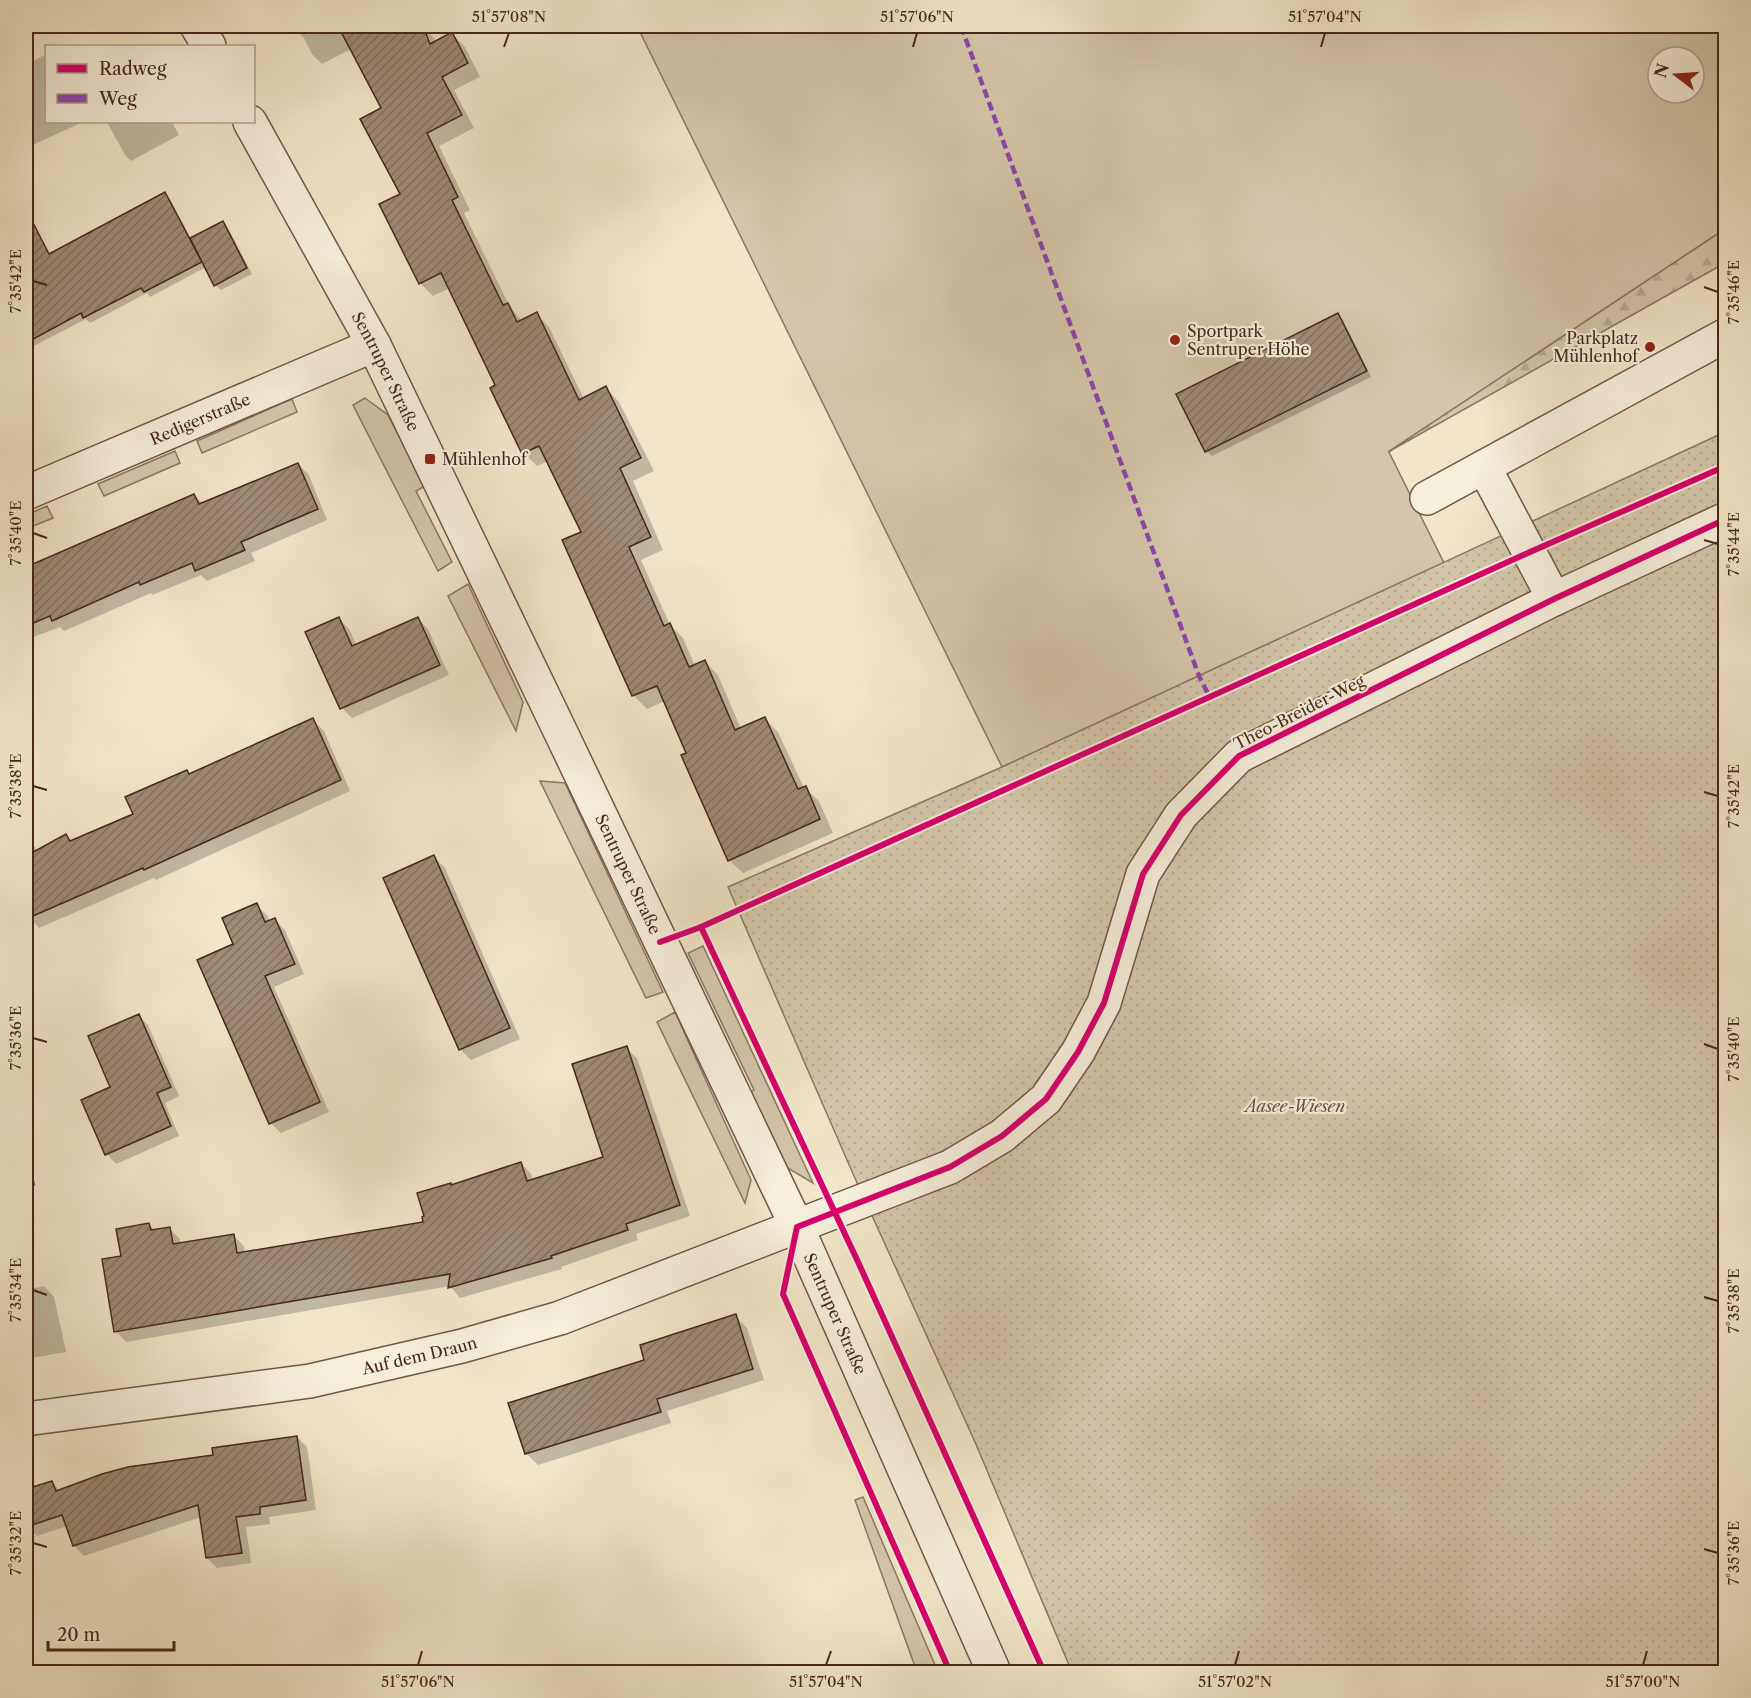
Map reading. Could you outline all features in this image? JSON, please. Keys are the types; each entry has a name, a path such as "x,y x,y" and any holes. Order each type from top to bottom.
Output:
{"street":[{"path":"197,26 208,45"},
{"name":"Sentruper Straße","path":"251,123 374,345 553,716 796,1227 994,1672"},
{"path":"1427,498 1725,334"},
{"name":"Redigerstraße","path":"26,493 374,345"},
{"path":"1484,467 1554,599"},
{"name":"Theo-Breider-Weg","path":"796,1227 950,1167 1002,1136 1046,1099 1078,1052 1104,1003 1143,874 1181,815 1239,756 1554,599 1725,519"},
{"name":"Auf dem Draun","path":"26,1419 310,1382 393,1364 560,1318 796,1227"}],"green space":[{"name":"Sportpark Sentruper Höhe","path":"637,26 1725,26 1725,229 1389,452 1444,563 1002,767"},
{"path":"1725,229 1725,263 1388,452"},
{"path":"365,398 388,415 425,486 416,491 452,562 438,571 353,405"},
{"path":"292,399 297,412 202,453 197,441"},
{"name":"Aasee-Wiesen","path":"1725,432 1725,1672 1072,1672 975,1442 854,1176 728,887 1002,767"},
{"path":"175,451 180,463 104,496 98,484"},
{"path":"47,506 53,518 26,529 26,515"},
{"path":"468,584 523,702 516,731 448,596"},
{"path":"540,781 565,783 663,992 646,998"},
{"path":"703,946 813,1183 781,1164 745,1096 754,1090 688,953"},
{"path":"675,1012 751,1180 745,1203 657,1022"},
{"path":"863,1497 938,1672 917,1672 855,1500"}],"building":[{"path":"338,26 423,26 430,44 452,32 468,63 442,77 462,115 427,133 458,197 452,200 503,305 508,303 517,322 537,312 579,400 606,386 641,458 620,468 651,537 629,547 664,626 670,623 689,667 705,660 735,730 765,717 798,789 806,786 820,819 728,861 681,755 686,753 657,686 632,696 562,540 581,532 539,446 522,454 490,388 495,385 441,273 419,284 379,204 400,194 360,119 381,108"},
{"path":"165,192 202,262 144,292 141,288 83,318 81,313 26,343 26,209 49,254"},
{"path":"223,221 247,268 214,286 190,238"},
{"path":"1338,313 1367,371 1205,452 1176,394"},
{"path":"298,463 318,509 241,542 245,550 195,571 192,563 140,585 139,582 52,621 50,616 26,626 26,567 194,494 199,504"},
{"path":"339,617 352,646 418,617 440,665 340,709 305,632"},
{"path":"313,718 341,780 144,870 143,868 26,919 26,856 66,834 70,841 133,814 125,797 187,770 189,774"},
{"path":"434,855 510,1028 459,1050 383,878"},
{"path":"257,903 265,922 275,918 295,964 265,976 320,1102 269,1124 197,960 233,944 222,918"},
{"path":"139,1014 171,1087 157,1093 171,1126 105,1155 81,1100 110,1087 88,1036"},
{"path":"627,1046 680,1205 626,1224 628,1230 551,1256 552,1258 448,1288 450,1274 114,1332 102,1259 121,1256 116,1229 149,1223 151,1230 170,1227 173,1244 234,1234 237,1253 423,1222 422,1217 424,1216 417,1193 451,1183 451,1185 521,1162 527,1181 603,1157 572,1064"},
{"path":"736,1314 753,1369 657,1399 661,1412 525,1454 508,1403 644,1360 640,1345"},
{"path":"297,1436 306,1500 260,1507 260,1514 236,1517 242,1553 206,1558 198,1505 73,1546 62,1515 26,1527 26,1489 52,1481 56,1491 128,1467 213,1455 212,1448"}],"marked path":[{"path":"961,26 1199,676 1210,698"},
{"path":"26,1185 36,1183"}],"cycle path":[{"path":"660,942 701,927 1530,552 1726,466"},
{"path":"950,1672 783,1294 797,1227 950,1167 1002,1136 1046,1099 1078,1052 1104,1003 1143,874 1181,815 1239,756 1554,599 1726,519"},
{"path":"701,927 859,1264 1044,1672"}],"place":[{"name":"Sportpark Sentruper Höhe","path":"1175,340"},
{"name":"Parkplatz Mühlenhof","path":"1650,347"},
{"name":"Mühlenhof","path":"430,459"}]}
